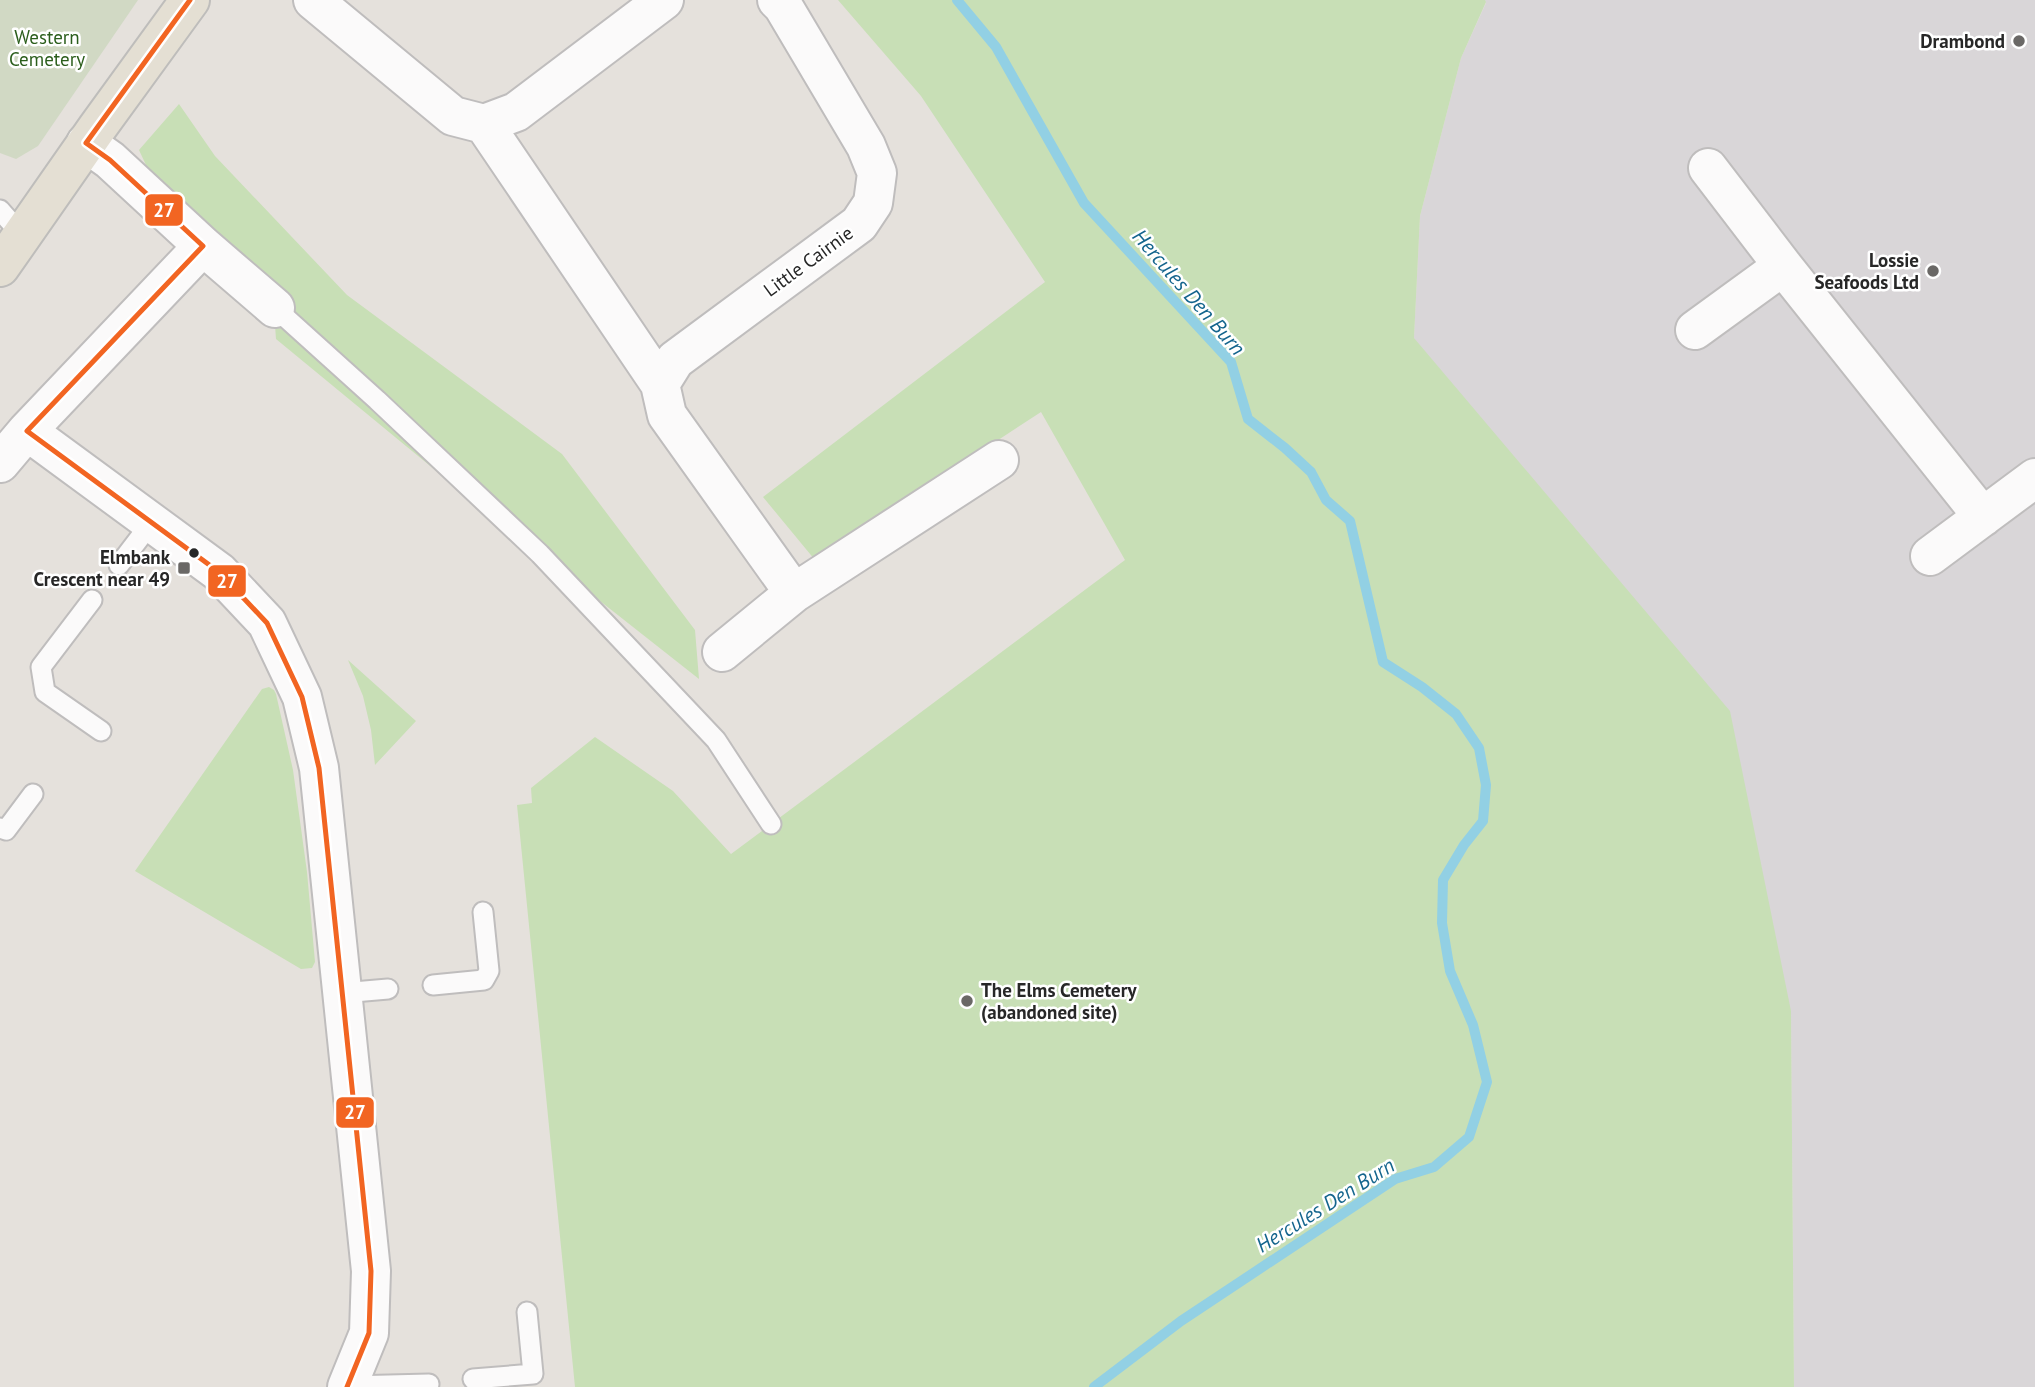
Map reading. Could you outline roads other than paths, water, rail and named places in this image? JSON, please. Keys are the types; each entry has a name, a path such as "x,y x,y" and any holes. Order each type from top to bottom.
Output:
{"main road":[{"path":"0,267 11,223 86,143 190,0"}],"street":[{"path":"313,0 453,116 484,124 516,112 664,0"},
{"name":"Little Cairnie","path":"660,384 675,360 859,224 873,203 877,173 866,146 777,0"},
{"path":"484,124 660,384 667,415 794,593"},
{"path":"86,143 110,160 275,308"},
{"path":"1708,169 1983,516"},
{"path":"0,463 27,431 203,246"},
{"path":"1695,330 1783,266"},
{"path":"27,431 219,572 267,623 302,697 319,768 371,1271 369,1332 348,1387"},
{"path":"722,652 794,593 999,460"},
{"path":"1930,556 2035,478"}],"lane":[{"path":"275,308 540,554 716,740 771,824"},
{"path":"119,565 152,523"},
{"path":"92,600 41,667 45,692 102,731"},
{"path":"0,828 6,830 33,794"},
{"path":"433,985 484,980 488,971 483,912"},
{"path":"342,993 388,989"},
{"path":"473,1379 533,1374 527,1312"},
{"path":"348,1387 429,1384"}],"waterway":[{"name":"Hercules Den Burn","path":"957,0 996,47 1084,203 1231,362 1248,419 1311,472 1326,500 1350,521 1383,662 1422,687 1456,714 1479,748 1486,785 1483,821 1464,845 1443,880 1442,923 1450,971 1473,1025 1487,1082 1469,1137 1434,1167 1395,1179 1181,1321 1094,1387"}],"place":[{"name":"Drambond","path":"2019,41"},
{"name":"Lossie Seafoods Ltd","path":"1933,271"},
{"name":"Elmbank Crescent near 49","path":"184,568"},
{"name":"The Elms Cemetery (abandoned site)","path":"967,1001"}],"park label":[{"name":"Western Cemetery","path":"47,48"}]}
